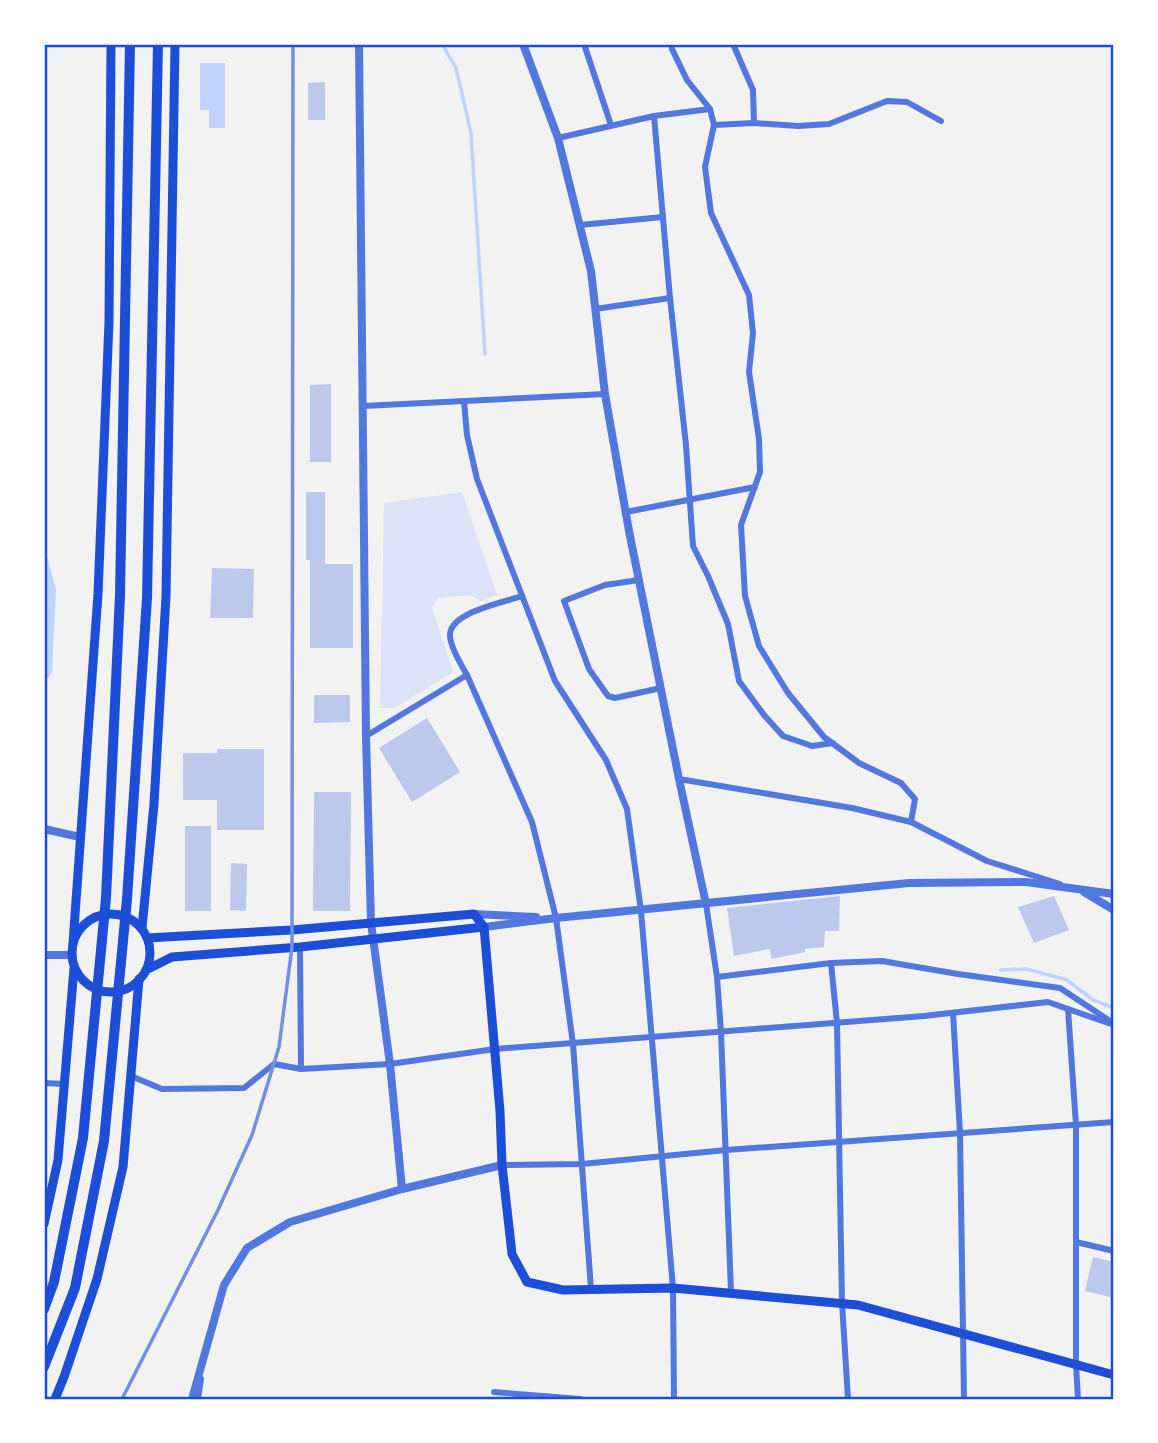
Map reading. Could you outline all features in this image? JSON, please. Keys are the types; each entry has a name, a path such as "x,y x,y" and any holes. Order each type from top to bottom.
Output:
{"highway":[{"path":"44,1309 54,1282 83,1138 106,898 120,595 130,44"},
{"path":"44,1367 75,1288 104,1141 127,899 147,598 159,44"}],"main road":[{"path":"44,1217 58,1160 65,1084 74,968 71,955 98,594 107,363 111,44"},
{"path":"142,928 154,804 166,596 175,44"},
{"path":"73,943 86,922 109,913 133,920 142,928 150,949 146,970 129,987 117,992 91,987 81,979 74,968"},
{"path":"147,938 279,931 474,914 484,927 502,1165 512,1254 527,1282 563,1290 673,1288 858,1305 1114,1375"},
{"path":"146,970 172,957 300,947 484,927"},
{"path":"55,1399 100,1266 123,1167 139,979"}],"street":[{"path":"359,44 366,736 371,923 390,1064 402,1189"},
{"path":"523,44 558,138 591,271 605,394 626,512 706,904 722,1032 731,1292"},
{"path":"584,44 611,125"},
{"path":"671,44 687,80 710,109 714,125 705,167 711,213 749,295 753,333 749,372 759,439 760,472 741,525 745,596 759,646 788,692 824,737 859,763 901,783 915,799 911,822"},
{"path":"733,44 753,90 754,123"},
{"path":"714,125 829,124 887,101 907,102 941,121"},
{"path":"558,138 654,116 710,109"},
{"path":"654,116 693,546 728,624 738,681 783,736 812,746 833,743"},
{"path":"580,225 663,217"},
{"path":"595,309 670,298"},
{"path":"363,406 605,394"},
{"path":"464,401 467,435 477,479 555,681 606,760 627,809 641,911 673,1288 674,1399"},
{"path":"626,512 755,487"},
{"path":"639,580 605,585 564,601 589,669 608,696 615,698 661,688"},
{"path":"522,596 464,615 453,624 450,635 457,658 532,822 556,918 573,1044 591,1289"},
{"path":"366,736 467,675"},
{"path":"679,779 852,808 911,822 987,861 1082,891 1114,911"},
{"path":"44,829 80,837"},
{"path":"484,927 909,883 1026,882 1114,894"},
{"path":"474,914 556,918"},
{"path":"300,947 301,1069"},
{"path":"44,955 71,955"},
{"path":"717,976 831,963 882,961 1060,988 1114,1024"},
{"path":"831,963 837,1023 842,1303 848,1399"},
{"path":"131,1076 162,1090 244,1088 274,1064 301,1069 390,1064 495,1049 837,1023 1048,1002 1114,1024"},
{"path":"1068,1009 1076,1125 1078,1399"},
{"path":"953,1013 960,1133 964,1399"},
{"path":"44,1083 65,1084"},
{"path":"192,1399 225,1285 247,1248 290,1222 402,1189 502,1165 582,1164 726,1150 1114,1122"},
{"path":"1076,1242 1114,1251"},
{"path":"198,1399 202,1370"},
{"path":"494,1392 580,1399"}],"shaded area":[{"path":"462,492 497,595 481,601 470,595 438,598 432,607 453,672 395,708 380,708 384,503"}],"water":[{"path":"200,63 225,63 225,128 209,128 209,110 200,110"},
{"path":"44,546 56,589 52,672 44,684"}],"building":[{"path":"325,82 325,120 308,120 308,83"},
{"path":"331,384 331,462 310,462 310,385"},
{"path":"306,492 325,492 325,564 353,564 353,648 310,648 310,560 306,560"},
{"path":"212,568 254,569 253,618 210,618"},
{"path":"314,695 350,695 350,722 314,723"},
{"path":"427,718 460,772 412,802 379,748"},
{"path":"217,749 264,749 264,830 217,830 217,800 183,800 183,753 217,753"},
{"path":"314,792 351,792 350,911 313,911"},
{"path":"185,826 211,826 211,911 185,911"},
{"path":"231,863 247,864 246,911 230,910"},
{"path":"840,896 839,931 825,931 824,947 805,949 805,952 771,959 770,949 734,956 727,908"},
{"path":"1054,896 1069,930 1034,943 1018,907"},
{"path":"1093,1257 1114,1262 1114,1298 1085,1291"}],"waterway":[{"path":"442,44 456,68 471,133 485,354"},
{"path":"1001,970 1027,969 1067,980 1093,1000 1114,1008"}],"railway":[{"path":"122,1399 218,1210 252,1135 279,1047 292,947 293,44"}]}
